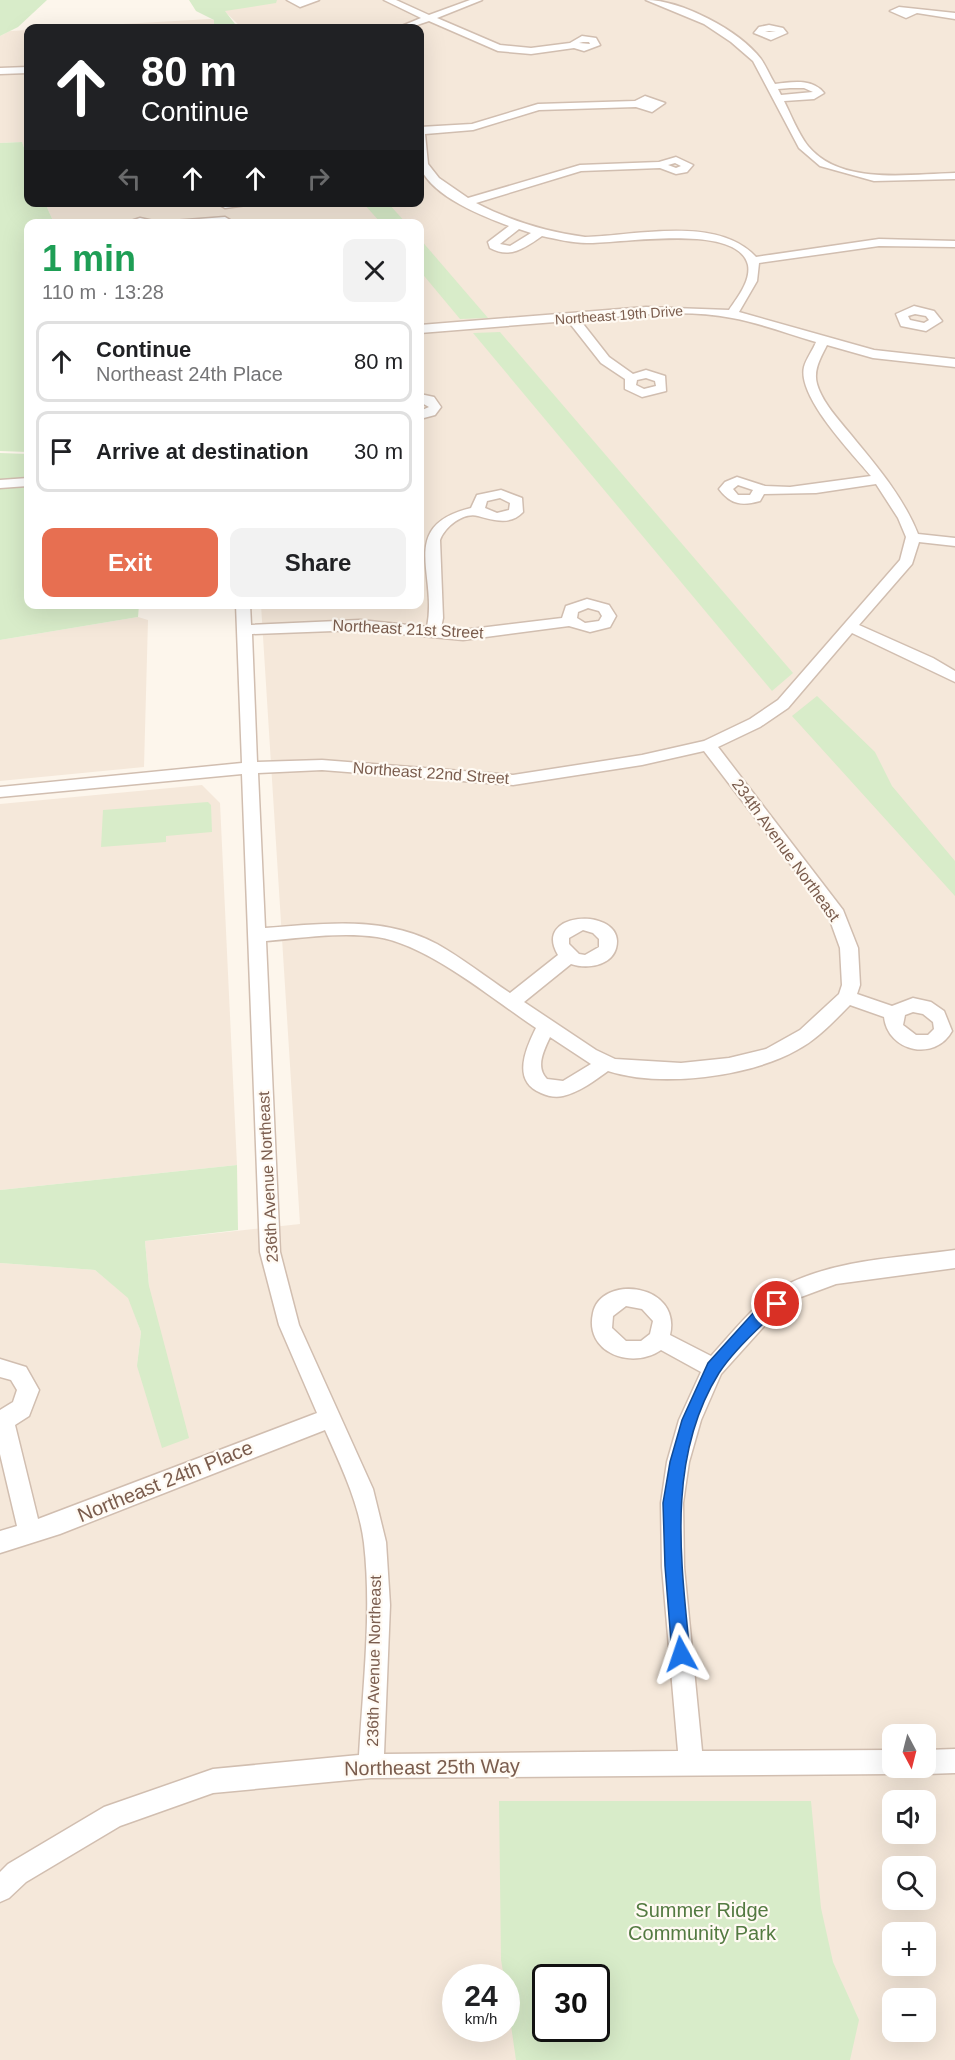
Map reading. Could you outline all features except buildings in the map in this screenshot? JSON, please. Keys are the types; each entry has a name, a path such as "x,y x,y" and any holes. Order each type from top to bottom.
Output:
{"street":[{"path":"291,0 300,4 315,0"},
{"path":"388,0 498,48 531,51 575,45"},
{"path":"413,24 478,0"},
{"path":"650,0 682,11 736,40 757,60 808,154 824,164 845,172 888,178 955,176"},
{"path":"914,11 955,16"},
{"path":"736,40 761,34"},
{"path":"0,71 24,70"},
{"path":"771,87 805,86 816,89 819,93 777,98"},
{"path":"424,130 473,127 538,107 636,104"},
{"path":"464,203 580,168 662,165"},
{"path":"424,166 448,193 464,203 541,231 585,240 693,234 739,248 753,261"},
{"path":"519,224 494,242 494,246 502,250 514,250 541,231"},
{"path":"753,261 835,247 930,242 955,244"},
{"path":"732,314 752,280 753,261"},
{"name":"Northeast 19th Drive","path":"424,329 673,310 732,314 873,354 911,343 955,363"},
{"path":"572,318 605,360 631,378"},
{"path":"823,340 810,368 811,384 825,412 880,479 913,537 955,542"},
{"path":"424,399 430,400 435,407 431,412 424,414"},
{"path":"760,489 803,490 880,479"},
{"path":"0,484 24,482"},
{"path":"433,632 436,618 433,540 435,531 444,521 479,510"},
{"name":"Northeast 22nd Street","path":"0,792 249,768 354,766 483,780 513,780 642,760 708,745 755,723 783,704 907,561 913,537"},
{"name":"236th Avenue Northeast","path":"243,609 270,1252 277,1290 289,1325 362,1489 375,1542 378,1605 371,1766"},
{"name":"Northeast 21st Street","path":"244,630 360,625 485,634 571,621"},
{"path":"850,627 928,661 955,677"},
{"name":"234th Avenue Northeast","path":"708,745 835,910 849,948 851,985 847,998"},
{"path":"256,935 378,931 431,949 610,1064 650,1071 735,1064 767,1056 814,1030 847,998 895,1014"},
{"path":"512,1001 568,957"},
{"path":"547,1025 537,1045 531,1069 533,1078 541,1085 551,1090 565,1089 610,1064"},
{"path":"691,1764 673,1566 672,1503 678,1462 690,1420 713,1368 760,1317 794,1291 836,1275 955,1259"},
{"path":"659,1339 713,1368"},
{"path":"0,1368 20,1374 28,1390 21,1409 1,1422 30,1533"},
{"name":"Northeast 24th Place","path":"0,1542 30,1533 330,1418"},
{"path":"936,1762 955,1761"},
{"name":"Northeast 25th Way","path":"0,1888 17,1873 113,1816 213,1781 371,1766 882,1762"}],"shaded area":[{"path":"213,0 955,0 955,2060 0,2060 0,1263 95,1270 129,1298 141,1332 137,1366 149,1286 145,1241 300,1224 261,609 424,609 424,219 52,219 47,207 424,207 424,24 238,24"},
{"path":"210,19 214,20 214,24 122,24"},
{"path":"24,30 24,148 22,142 0,143 0,36 10,31"},
{"path":"138,617 148,620 144,767 0,781 0,640"},
{"path":"202,785 220,803 237,1165 0,1190 0,804"}],"green space":[{"path":"0,0 47,0 18,27 0,36"},
{"path":"189,0 277,0 276,3 225,11 235,24 214,24 214,20 196,11"},
{"path":"22,142 24,148 24,207 47,207 52,219 24,219 24,452 0,451 0,143"},
{"path":"367,207 392,207 402,219 377,219"},
{"path":"424,244 488,318 460,319 424,276"},
{"path":"500,332 793,673 772,691 473,333"},
{"path":"0,453 24,454 24,609 139,609 138,617 0,640"},
{"path":"817,696 875,752 892,786 955,861 955,896 792,716"},
{"path":"208,802 211,805 212,832 166,836 166,842 101,847 103,810"},
{"path":"237,1165 238,1230 145,1241 149,1286 189,1438 162,1448 137,1366 141,1332 128,1298 95,1270 0,1263 0,1190"},
{"name":"Summer Ridge Community Park","path":"499,1801 811,1801 821,1908 833,1962 859,2020 850,2060 516,2060 513,2042 520,2042 520,1964 502,1964"}],"route":[{"path":"681,1654 673,1566 672,1503 678,1462 690,1420 713,1368 760,1317 777,1304"}]}
